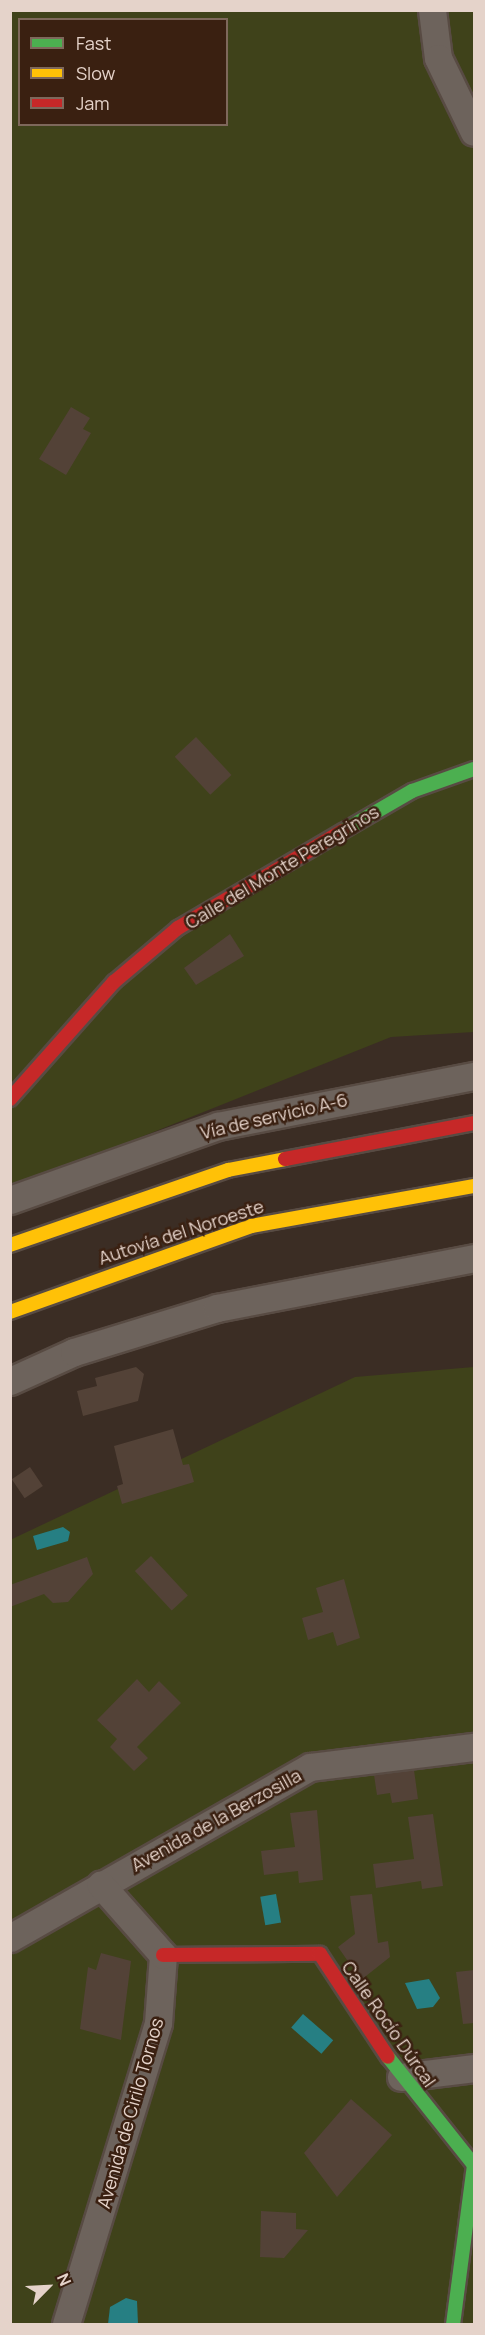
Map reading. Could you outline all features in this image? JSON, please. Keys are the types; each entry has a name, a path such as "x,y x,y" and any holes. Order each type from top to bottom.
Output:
{"main road":[{"name":"Calle del Monte Peregrinos","path":"10,1099 114,982 178,928 412,791 474,769"},
{"path":"10,1245 228,1170 474,1123"},
{"name":"Autovía del Noroeste","path":"10,1312 251,1226 474,1186"},
{"name":"Calle Rocío Dúrcal","path":"163,1955 320,1954 401,2077 474,2165 453,2325"}],"street":[{"path":"432,10 438,58 474,132"},
{"name":"Vía de servicio A-6","path":"10,1200 218,1126 474,1076"},
{"path":"10,1381 74,1352 217,1308 474,1258"},
{"name":"Avenida de la Berzosilla","path":"10,1938 310,1767 474,1747"},
{"path":"101,1885 163,1955"},
{"name":"Avenida de Cirilo Tornos","path":"66,2325 159,2023 163,1955"},
{"path":"401,2077 474,2068"}],"green space":[{"path":"11,11 474,11 474,1032 391,1037 11,1189"},
{"path":"474,1367 474,2324 11,2324 10,1540 355,1377"}],"water":[{"path":"63,1527 70,1532 68,1541 37,1550 33,1536"},
{"path":"276,1894 281,1923 265,1925 260,1897"},
{"path":"429,1979 440,1998 433,2007 417,2009 405,1983"},
{"path":"303,2014 333,2040 321,2054 291,2028"},
{"path":"126,2298 137,2301 138,2324 108,2324 110,2307"}],"building":[{"path":"71,407 90,418 83,429 91,433 66,475 39,459"},
{"path":"196,737 231,775 210,795 175,757"},
{"path":"230,934 244,956 196,985 184,968"},
{"path":"136,1367 144,1374 138,1401 83,1416 77,1391 97,1386 95,1378"},
{"path":"173,1429 183,1465 189,1464 194,1482 122,1504 117,1486 123,1484 114,1446"},
{"path":"30,1467 43,1486 25,1498 12,1479"},
{"path":"151,1556 188,1595 172,1610 135,1571"},
{"path":"87,1557 93,1574 68,1602 53,1603 44,1594 10,1607 10,1585"},
{"path":"344,1579 360,1638 337,1646 333,1632 308,1640 302,1618 323,1612 316,1588"},
{"path":"137,1679 149,1692 159,1681 181,1703 137,1747 148,1758 134,1771 110,1747 117,1739 97,1720"},
{"path":"414,1770 418,1799 392,1803 390,1793 377,1795 374,1775"},
{"path":"317,1810 323,1880 299,1883 298,1871 264,1875 261,1851 295,1847 290,1813"},
{"path":"433,1814 443,1886 422,1889 421,1881 376,1888 373,1864 414,1859 408,1817"},
{"path":"372,1894 378,1943 388,1941 390,1957 361,1980 338,1947 355,1934 350,1896"},
{"path":"101,1953 131,1961 121,2040 80,2029 88,1967 96,1970"},
{"path":"474,1970 474,2023 463,2024 456,1972"},
{"path":"351,2099 392,2135 337,2197 304,2153"},
{"path":"261,2211 296,2213 296,2229 308,2230 284,2258 260,2257"}],"traffic: fast":[{"path":"343,831 412,791 474,769"},
{"path":"388,2057 474,2165 453,2324"}],"traffic: slow":[{"path":"10,1245 228,1170 285,1159"},
{"path":"10,1312 251,1226 474,1186"}],"traffic: jam":[{"path":"10,1099 114,982 178,928 343,831"},
{"path":"285,1159 474,1123"},
{"path":"163,1955 320,1954 388,2057"}]}
